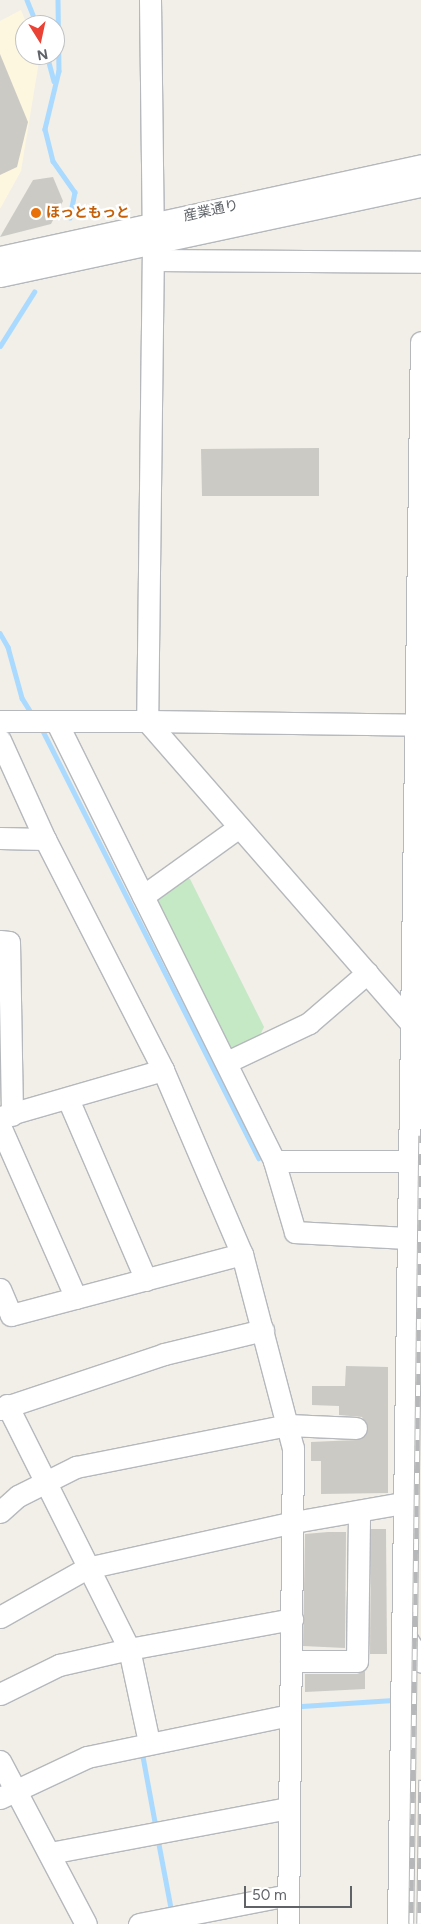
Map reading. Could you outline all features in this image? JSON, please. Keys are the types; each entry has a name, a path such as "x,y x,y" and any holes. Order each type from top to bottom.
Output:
{"street":[{"path":"150,0 153,242 147,721 415,1028"},
{"name":"産業通り","path":"0,257 153,242 421,165"},
{"name":"産業通り","path":"0,276 421,186"},
{"path":"153,242 421,262"},
{"path":"398,1924 407,1161 415,1028 421,342"},
{"path":"0,721 418,725"},
{"path":"56,722 227,1062 274,1161 295,1232 406,1238"},
{"path":"0,740 45,839 163,1070 242,1254 288,1425 293,1448 294,1522 288,1924"},
{"path":"143,896 239,827"},
{"path":"0,838 45,839"},
{"path":"0,941 9,942 4,1119 76,1298"},
{"path":"227,1062 309,1023 367,973"},
{"path":"4,1119 163,1070"},
{"path":"68,1098 146,1280"},
{"path":"274,1161 407,1161"},
{"path":"0,1289 11,1315 242,1254"},
{"path":"149,1742 129,1649 45,1482 3,1407 164,1354 263,1330"},
{"path":"0,1512 18,1496 76,1467 288,1425 356,1428"},
{"path":"0,1617 87,1568 294,1522 403,1503"},
{"path":"291,1660 357,1661 359,1511"},
{"path":"0,1694 59,1665 129,1649 292,1619"},
{"path":"402,1631 421,1661"},
{"path":"8,1794 87,1757 149,1742 290,1715"},
{"path":"0,1761 8,1794 50,1853 86,1924"},
{"path":"50,1853 289,1808"},
{"path":"139,1924 288,1895"}],"shaded area":[{"path":"21,10 23,15 15,15 15,65 38,65 21,171 0,209 0,21"}],"green space":[{"path":"179,876 190,879 264,1027 259,1037 234,1051 225,1047 153,903"}],"building":[{"path":"0,54 28,122 17,167 0,175"},
{"name":"ほっともっと","path":"53,177 63,201 51,224 0,237 33,180"},
{"path":"319,448 319,496 202,496 201,449"},
{"path":"346,1366 388,1367 388,1493 321,1494 321,1461 311,1461 311,1442 356,1440 366,1435 368,1429 362,1417 339,1415 339,1406 312,1405 312,1386 345,1386"},
{"path":"371,1529 386,1529 387,1654 370,1654"},
{"path":"346,1532 345,1648 303,1646 305,1534"},
{"path":"365,1671 365,1689 305,1692 305,1674 357,1674"}],"waterway":[{"path":"27,0 33,15"},
{"path":"58,0 59,71 45,129 53,161 75,192 70,218"},
{"path":"50,65 54,81"},
{"path":"0,346 34,292"},
{"path":"0,633 8,647 22,698 32,714"},
{"path":"41,727 259,1158"},
{"path":"302,1706 393,1700 393,1703"},
{"path":"142,1751 156,1827"},
{"path":"158,1839 172,1913"}],"railway":[{"path":"411,1924 421,1136"},
{"path":"419,1924 421,1780"}],"place":[{"name":"ほっともっと","path":"36,213"}]}
